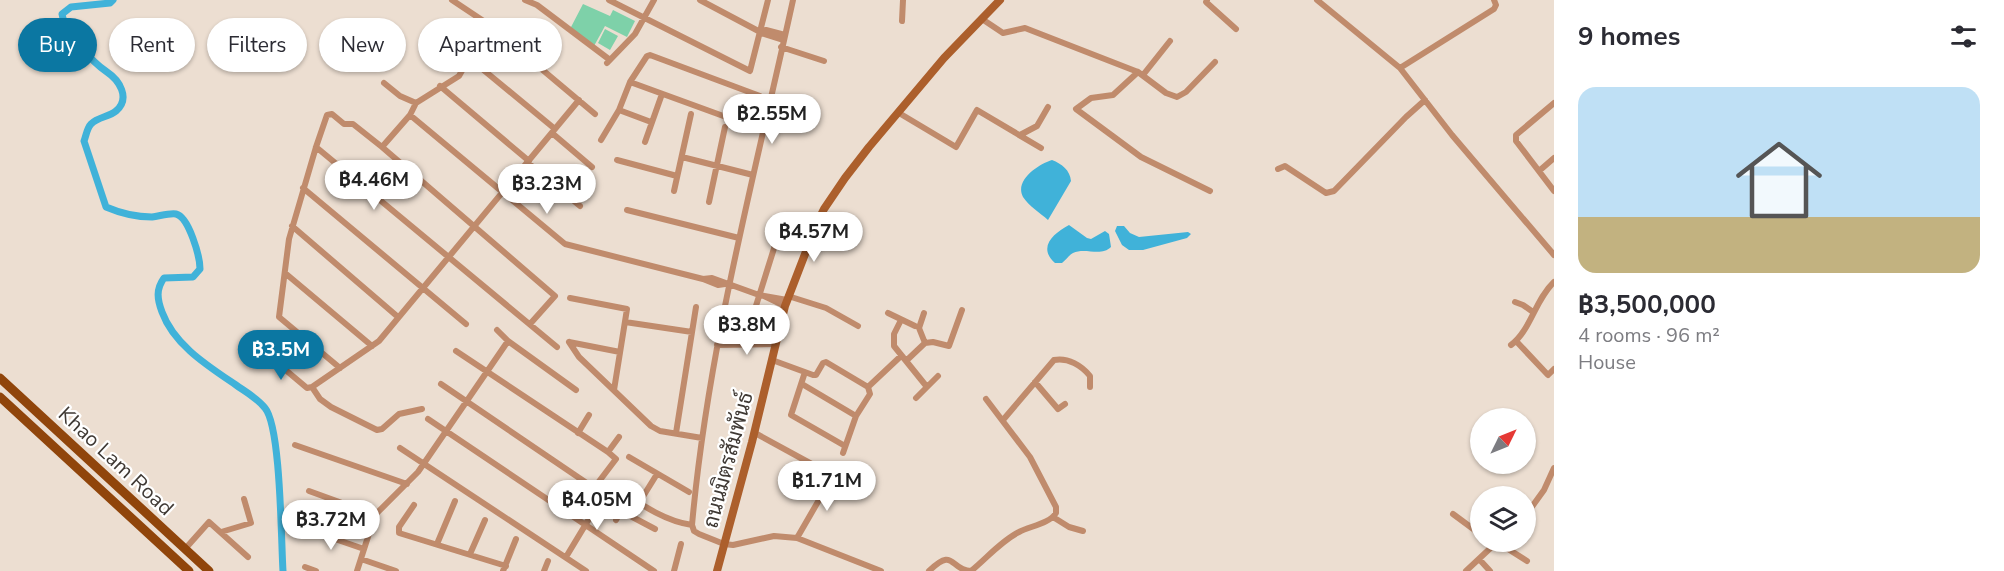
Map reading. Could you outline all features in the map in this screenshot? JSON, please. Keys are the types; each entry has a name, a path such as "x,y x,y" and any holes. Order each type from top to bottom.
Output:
{"main road":[{"name":"Khao Lam Road","path":"0,378 208,571"},
{"name":"Khao Lam Road","path":"0,396 189,571"}],"street":[{"path":"452,0 479,18"},
{"path":"525,0 537,5 608,62 635,34 654,0"},
{"path":"609,0 750,71 768,0"},
{"path":"699,0 825,61"},
{"path":"793,0 727,285 702,438 692,525 694,531 699,534 724,544 734,545 774,536 796,538 881,571"},
{"path":"902,21 903,0"},
{"name":"ถนนมิตรสัมพันธ์","path":"717,571 755,433 787,301 806,248 824,209 869,147 944,58 1000,0"},
{"path":"1207,0 1206,2 1236,29"},
{"path":"1318,0 1400,68 1525,223 1554,255"},
{"path":"1400,68 1494,9 1497,5 1494,0"},
{"path":"982,19 1003,33 1025,28 1141,73 1166,93 1177,97 1186,92 1215,62"},
{"path":"1170,41 1141,73 1113,95 1092,98 1076,109 1141,157 1210,191"},
{"path":"601,140 619,110 630,82 644,59 650,55 760,96"},
{"path":"382,147 410,115 416,103 459,76 461,72"},
{"path":"485,72 592,167"},
{"path":"545,72 596,114"},
{"path":"630,82 763,128"},
{"path":"384,83 400,96 416,103"},
{"path":"440,86 580,206"},
{"path":"742,121 752,93"},
{"path":"645,142 662,94"},
{"path":"269,356 308,388 379,341 579,100"},
{"path":"1278,170 1285,166 1326,193 1334,191 1425,100"},
{"path":"1554,103 1516,135 1516,141 1554,191"},
{"path":"1020,135 1036,126 1048,107"},
{"path":"619,110 651,122"},
{"path":"899,113 956,147 977,110 1041,148"},
{"path":"340,368 279,317 292,226 327,115 332,114 344,124 353,124 382,147 555,296 530,324"},
{"path":"674,191 691,114"},
{"path":"410,115 564,244 703,279 712,278 761,295 826,308 858,326"},
{"path":"710,202 725,127"},
{"path":"316,147 556,347"},
{"path":"682,157 753,173"},
{"path":"1539,171 1554,158"},
{"path":"617,160 677,176"},
{"path":"303,188 466,324"},
{"path":"627,210 739,238"},
{"path":"292,226 398,317"},
{"path":"744,344 776,242"},
{"path":"285,273 372,346"},
{"path":"1554,282 1540,297 1514,343 1548,375 1554,369"},
{"path":"570,298 627,309 614,390"},
{"path":"1515,302 1523,304 1533,312"},
{"path":"676,433 696,307"},
{"path":"868,387 925,344 933,342 941,346 949,346 962,310"},
{"path":"888,313 915,326"},
{"path":"924,313 919,328 925,344"},
{"path":"901,320 893,339 894,346 927,387"},
{"path":"625,322 692,332"},
{"path":"497,330 508,341 576,390"},
{"path":"357,571 375,514 407,484 424,463 508,341"},
{"path":"620,352 569,342 579,357 651,426 660,431 702,438"},
{"path":"717,345 775,344"},
{"path":"456,351 616,459 594,488"},
{"path":"772,360 816,375 826,362 868,387 870,394 856,416 844,449 791,415 805,372"},
{"path":"1003,420 1054,360 1065,360 1088,373 1091,380 1090,387"},
{"path":"916,398 938,376"},
{"path":"1035,382 1058,410 1065,404"},
{"path":"441,384 594,488 598,504 566,557"},
{"path":"802,384 856,416"},
{"path":"312,387 320,399 331,407 377,430 382,429 399,414 422,409"},
{"path":"929,571 939,561 944,560 971,571 1011,536 1053,517 1056,513 1056,507 1030,457 986,399"},
{"path":"578,433 589,416"},
{"path":"428,419 654,571"},
{"path":"755,433 819,468"},
{"path":"608,452 619,437"},
{"path":"295,445 407,484"},
{"path":"400,448 586,571"},
{"path":"629,457 689,492"},
{"path":"1536,501 1554,468"},
{"path":"639,503 657,474"},
{"path":"796,538 834,474"},
{"path":"610,484 659,514 682,524 692,525"},
{"path":"309,492 375,514"},
{"path":"616,520 629,496"},
{"path":"220,532 251,523 244,499"},
{"path":"436,544 455,501"},
{"path":"414,505 399,526 399,533 470,554 505,568 516,540"},
{"path":"621,511 655,529"},
{"path":"1453,514 1470,527"},
{"path":"1053,517 1069,527 1083,531"},
{"path":"470,554 485,520"},
{"path":"185,549 209,522 248,557"},
{"path":"306,530 364,549"},
{"path":"674,571 681,544"},
{"path":"1466,571 1486,552"},
{"path":"1512,552 1527,561"},
{"path":"361,559 396,571"},
{"path":"1479,559 1490,571"},
{"path":"544,571 548,561"},
{"path":"305,567 316,571"}],"green space":[{"path":"583,4 610,16 613,10 635,21 627,37 605,26 594,46 570,29"},
{"path":"605,29 618,36 610,50 598,43"}],"water":[{"path":"1052,160 1065,168 1071,181 1048,220 1028,203 1021,191 1029,174"},
{"path":"1069,225 1091,239 1105,231 1109,234 1111,247 1098,252 1078,251 1062,263 1055,263 1047,251 1048,246 1053,236"},
{"path":"1117,226 1124,226 1130,233 1139,237 1188,232 1191,234 1187,238 1143,250 1129,250 1122,245 1115,231"}],"waterway":[{"path":"113,0 110,3 71,7 62,14 68,29 80,46 116,80 123,95 123,101 116,111 91,124 84,141 106,207 140,216 176,214 181,217 189,230 196,247 200,269 193,277 164,278 158,294 159,303 167,324 183,345 265,408 270,419 277,460 283,571"}]}
